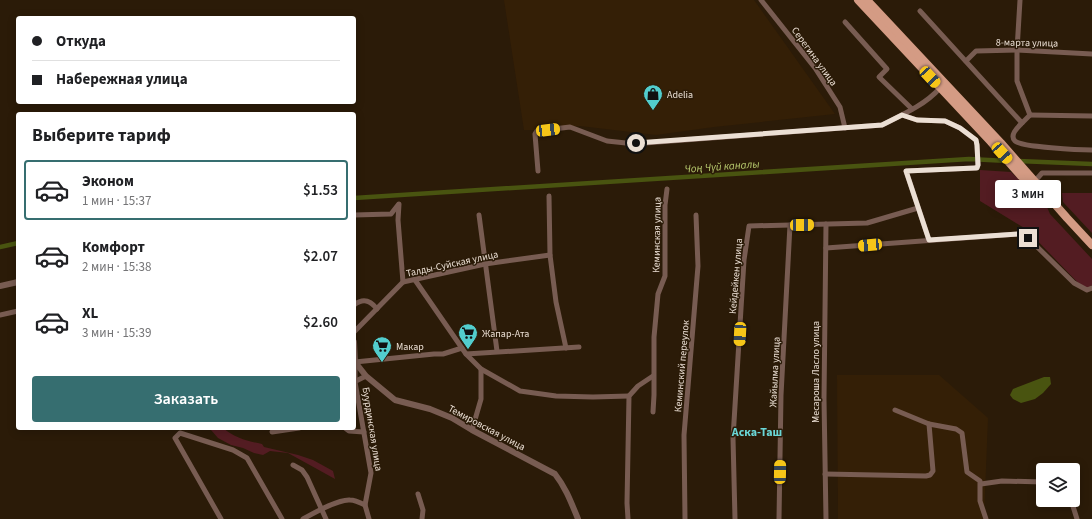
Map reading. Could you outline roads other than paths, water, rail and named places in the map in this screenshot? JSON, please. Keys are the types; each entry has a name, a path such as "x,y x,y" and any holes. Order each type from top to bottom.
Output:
{"main road":[{"path":"858,0 940,88 1092,245"},
{"path":"867,0 1001,143 1025,175 1035,181 1067,218"}],"street":[{"name":"Серегина улица","path":"760,0 815,68 840,107 845,128"},
{"path":"1020,0 1017,81 1030,115"},
{"path":"920,11 1022,123"},
{"path":"845,22 888,69 879,77 912,109"},
{"name":"8-марта улица","path":"966,61 976,51 1017,50 1092,54"},
{"path":"538,171 535,134 537,131 570,127 607,141 645,143 882,125 902,115 934,95 940,88"},
{"path":"902,115 917,120 945,121 960,128 976,140 977,168 906,171 929,240"},
{"path":"1092,116 1030,115 1013,135 1016,142 1029,145 1092,150"},
{"path":"1035,181 1042,172 1092,173"},
{"name":"Кеминская улица","path":"653,412 654,337 658,294 665,276 665,205 667,189"},
{"path":"549,196 550,255 556,302 566,348"},
{"path":"356,215 391,214 399,204 398,220 403,282"},
{"path":"790,225 867,223 918,208"},
{"path":"479,215 497,351"},
{"name":"Кеминский переулок","path":"685,519 684,435 698,266 696,215"},
{"name":"Месароша Ласло улица","path":"826,224 824,399 826,519"},
{"name":"Кейдейкен улица","path":"734,519 733,438 744,260 749,226 790,225"},
{"name":"Жайылма улица","path":"779,519 781,395 790,225"},
{"path":"826,248 1024,234 1074,283 1087,290 1092,288"},
{"name":"Талды-Суйская улица","path":"356,330 403,282 485,264 550,255"},
{"path":"414,280 466,354 481,369 520,391 556,396 629,396"},
{"path":"0,286 16,282"},
{"path":"356,304 365,301 373,304 377,309"},
{"path":"0,315 16,311"},
{"path":"466,354 579,347"},
{"path":"356,362 443,354 462,348"},
{"name":"Темировская улица","path":"356,362 366,376 395,400 430,409 452,418 555,474 569,495 578,519"},
{"path":"472,430 481,399 481,369"},
{"path":"356,381 366,376"},
{"path":"628,519 629,396 638,386 653,376"},
{"name":"Буурдинская улица","path":"356,392 371,473 366,505 369,519"},
{"path":"895,410 929,424 956,429 962,433 967,472 980,481 980,501 986,519"},
{"path":"825,474 930,475 932,471 929,424"},
{"path":"272,432 285,430"},
{"path":"347,430 364,432"},
{"path":"221,519 175,438 180,433 233,450 247,458 282,519"},
{"path":"294,465 302,470 307,477 326,519"},
{"path":"981,484 1002,481 1036,482"},
{"path":"418,494 422,510 422,519"},
{"path":"303,519 321,509 342,501 350,500 366,505"},
{"path":"1073,507 1077,519"}],"waterway":[{"name":"Чоң Чүй каналы","path":"356,198 969,159 1008,161"},
{"name":"Чоң Чүй каналы","path":"1018,161 1092,164"},
{"name":"Чоң Чүй каналы","path":"0,247 16,243"}],"place":[{"name":"Adelia","path":"653,111"},
{"name":"Жапар-Ата","path":"468,350"},
{"name":"Макар","path":"382,363"}],"district":[{"name":"Аска-Таш","path":"757,432"}]}
